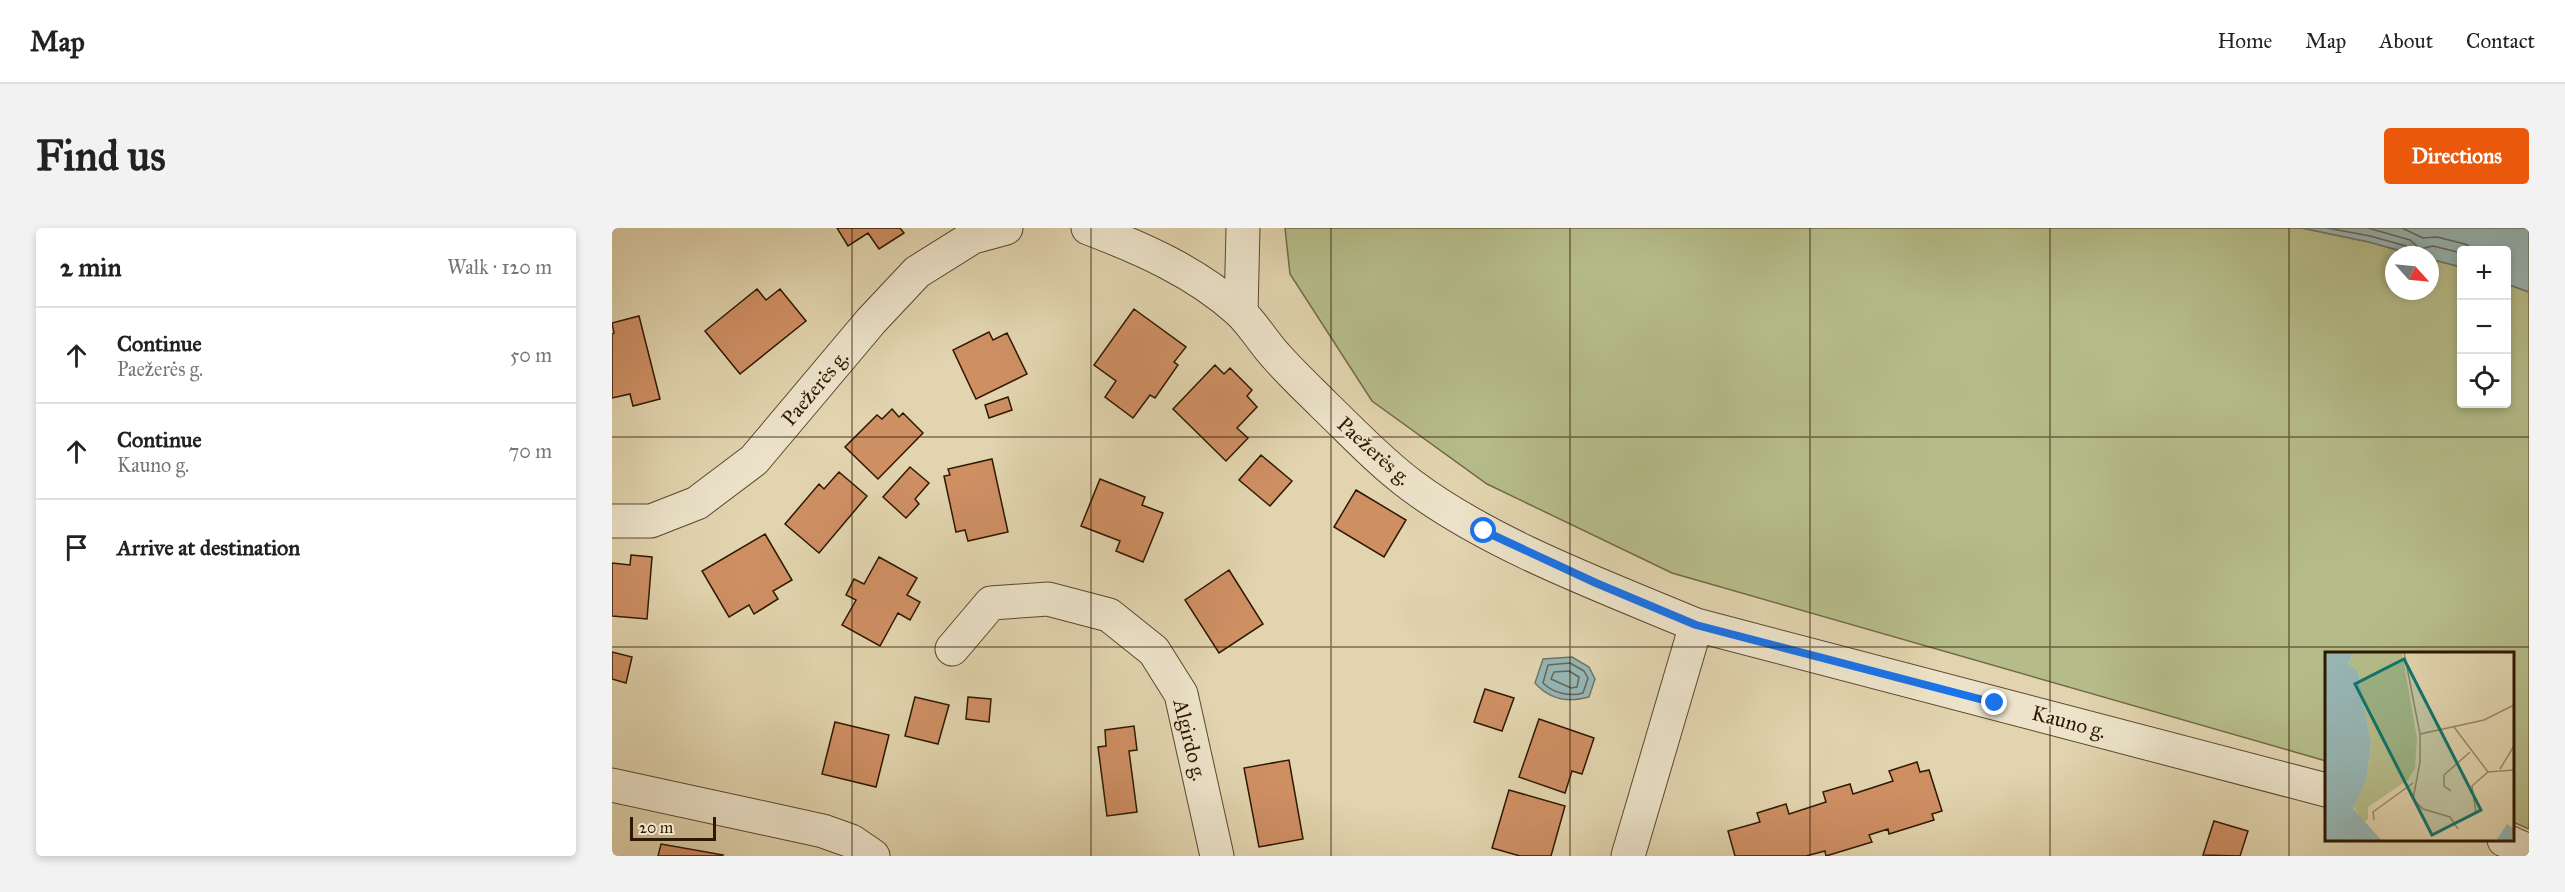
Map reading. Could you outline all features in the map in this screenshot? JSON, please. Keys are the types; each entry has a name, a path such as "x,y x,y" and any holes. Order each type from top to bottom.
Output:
{"street":[{"name":"Paežerės g.","path":"612,521 651,521 697,503 754,460 872,321 917,272 973,237 1006,228"},
{"name":"Paežerės g.","path":"1088,228 1131,245 1196,279 1240,312 1277,358 1354,434 1411,485 1484,531 1596,583 1696,625"},
{"path":"1240,312 1243,228"},
{"name":"Algirdo g.","path":"952,649 991,603 1048,599 1109,615 1154,651 1180,694 1218,856"},
{"path":"1628,856 1696,625"},
{"name":"Kauno g.","path":"1696,625 2325,790"},
{"path":"612,785 823,831 851,841 873,856"},
{"path":"2506,841 2529,851"}],"green space":[{"path":"1285,228 2302,228 2385,247 2385,300 2439,300 2439,261 2457,266 2457,408 2511,408 2511,285 2529,292 2529,829 2514,822 2514,652 2325,652 2325,761 1672,573 1487,484 1372,401 1290,274"}],"water":[{"path":"2302,228 2529,228 2529,292 2511,285 2511,246 2457,246 2457,266 2439,261 2439,246 2385,247"},
{"path":"1572,657 1589,667 1595,679 1589,697 1574,700 1560,699 1547,693 1535,683 1543,659"}],"building":[{"path":"837,228 900,228 904,233 879,249 868,233 848,246"},
{"path":"757,289 766,300 780,289 806,321 740,374 705,331"},
{"path":"1134,309 1186,347 1174,362 1178,365 1155,398 1150,395 1133,418 1105,397 1116,381 1094,365"},
{"path":"639,316 660,399 633,406 630,394 612,398 612,334 614,333 612,323"},
{"path":"989,332 993,340 1007,333 1027,374 976,399 953,350"},
{"path":"1215,365 1224,374 1230,368 1252,390 1247,396 1257,407 1237,428 1248,438 1226,461 1173,409"},
{"path":"1008,397 1012,410 989,418 985,405"},
{"path":"892,409 899,417 903,413 923,433 878,479 845,447 877,415 882,419"},
{"path":"1261,455 1292,481 1270,506 1239,480"},
{"path":"992,459 1008,532 968,541 965,530 956,532 944,476 950,475 948,469"},
{"path":"910,467 929,483 915,499 919,504 906,518 883,497"},
{"path":"839,472 867,496 819,553 785,524 819,484 824,489"},
{"path":"1100,479 1145,497 1142,505 1163,513 1143,562 1116,551 1120,541 1081,526"},
{"path":"1356,490 1406,520 1384,557 1334,527"},
{"path":"765,534 792,580 773,591 778,599 754,614 749,605 729,617 702,571"},
{"path":"631,555 652,557 647,619 612,616 612,563 630,565"},
{"path":"879,557 917,578 907,595 920,602 910,620 898,613 880,646 842,625 856,600 846,595 854,579 864,584"},
{"path":"1229,570 1263,624 1219,653 1185,600"},
{"path":"612,652 632,657 626,683 612,679"},
{"path":"1485,689 1514,698 1502,731 1474,722"},
{"path":"915,697 949,705 938,744 905,736"},
{"path":"968,697 991,699 989,722 966,719"},
{"path":"1539,719 1594,738 1582,774 1572,771 1565,793 1519,777"},
{"path":"835,722 889,735 876,787 822,774"},
{"path":"1134,726 1137,750 1129,751 1137,812 1107,816 1098,747 1106,746 1105,730"},
{"path":"1289,760 1303,839 1259,847 1244,768"},
{"path":"1917,762 1920,772 1929,770 1942,811 1932,814 1934,820 1889,834 1888,829 1869,835 1872,842 1826,856 1825,851 1806,856 1735,856 1728,831 1760,822 1757,813 1786,804 1789,814 1826,802 1823,792 1850,784 1853,794 1893,781 1889,771"},
{"path":"1509,790 1565,806 1551,856 1520,856 1492,848"},
{"path":"2214,821 2248,831 2240,856 2203,855"},
{"path":"661,844 723,855 658,856"}],"route":[{"path":"1484,531 1596,583 1696,625 1995,703"}]}
